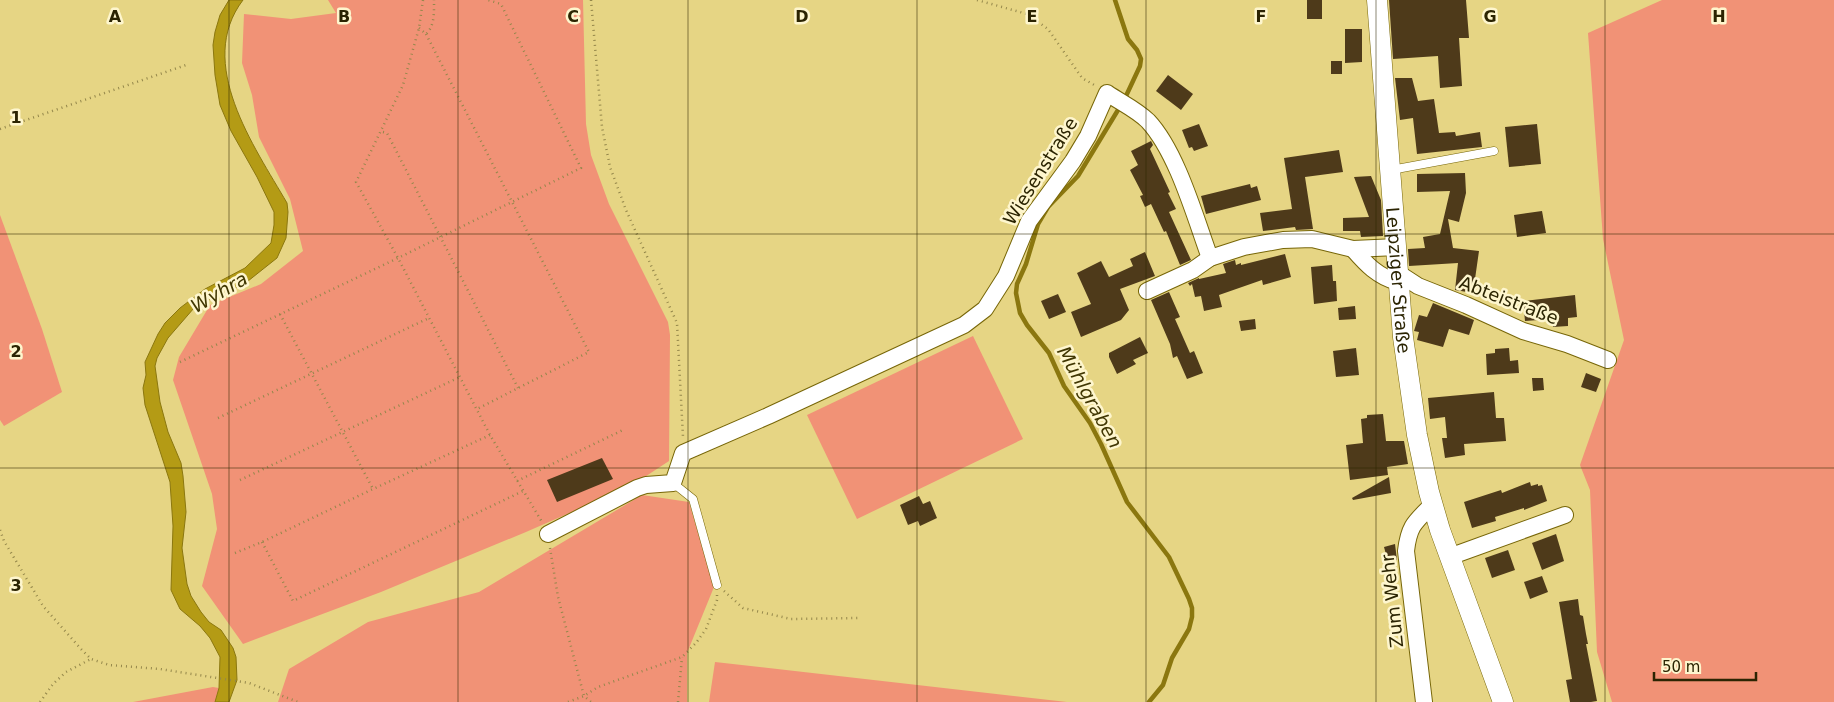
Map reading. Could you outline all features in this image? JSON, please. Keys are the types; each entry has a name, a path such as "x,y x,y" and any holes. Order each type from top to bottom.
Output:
{"street":[{"name":"Leipziger Straße","path":"1377,0 1396,247 1394,278 1422,463 1432,504 1449,557 1503,702"},
{"name":"Wiesenstraße","path":"682,454 964,325 985,309 1006,276 1029,221 1073,161 1088,136 1107,93"},
{"path":"1107,93 1147,120 1163,141 1174,162 1210,258"},
{"path":"1147,291 1193,270 1210,258 1244,247 1283,240 1312,238 1353,249 1396,247"},
{"path":"1353,249 1365,263 1394,278"},
{"name":"Abteistraße","path":"1394,278 1473,308 1523,331 1567,344 1608,360"},
{"path":"548,534 637,488 646,485 674,483 682,454"},
{"name":"Zum Wehr","path":"1424,702 1406,551 1408,535 1412,525 1432,504"},
{"path":"1449,557 1565,515"}],"lane":[{"path":"1391,170 1494,151"},
{"path":"674,483 693,499 717,585"}],"path":[{"path":"423,0 419,28 403,85 382,132 356,182 398,258 490,435 548,534 558,597 584,696 591,702"},
{"path":"426,34 430,30 434,13 434,0"},
{"path":"180,362 581,168 501,4 488,0"},
{"path":"591,0 602,127 610,167 626,210 677,323 681,373 682,454"},
{"path":"977,0 1027,14 1048,29 1082,78 1107,93"},
{"path":"419,28 426,34 589,352 477,409"},
{"path":"0,129 189,64"},
{"path":"382,132 387,134 518,388"},
{"path":"280,314 373,489"},
{"path":"218,418 429,317"},
{"path":"240,480 460,376"},
{"path":"517,481 625,429"},
{"path":"235,554 490,435"},
{"path":"262,542 292,601 523,491"},
{"path":"0,530 4,541 42,606 91,659 109,665 160,669 249,683 298,702"},
{"path":"717,585 743,608 791,619 859,618"},
{"path":"568,702 584,696 598,687 682,657 696,643 706,629 717,600 717,585"},
{"path":"678,702 682,657"},
{"path":"40,702 53,684 66,672 91,659"}],"shaded area":[{"path":"328,0 583,0 586,124 591,155 609,204 668,322 670,335 669,461 631,486 526,532 381,592 243,644 202,586 217,529 212,494 173,380 179,357 210,305 261,284 303,251 290,199 259,137 252,95 242,63 244,14 291,19 336,13"},
{"path":"1662,0 1834,0 1834,702 1612,702 1597,652 1590,490 1580,465 1624,340 1603,239 1588,33"},
{"path":"0,215 42,329 62,392 4,426 0,420"},
{"path":"973,336 1023,439 857,519 807,415"},
{"path":"642,495 689,502 714,587 687,653 687,702 278,702 289,669 368,622 479,592"},
{"path":"715,662 1067,702 709,702"},
{"path":"213,687 219,688 215,702 133,702"}],"water":[{"name":"Wyhra","path":"229,0 243,0 230,24 225,50 227,77 235,104 246,130 287,203 286,238 277,258 243,285 218,295 194,308 168,338 157,358 155,366 160,402 168,432 181,463 183,476 186,512 182,548 187,584 191,596 201,612 209,622 221,630 233,648 236,657 237,680 229,702 215,702 219,688 220,657 210,638 200,626 180,609 171,590 173,526 170,482 145,405 143,388 146,375 145,362 165,323 180,308 205,289 245,268 271,243 274,212 231,131 220,105 213,45 220,15"}],"building":[{"path":"1307,0 1322,0 1322,19 1307,19"},
{"path":"1389,0 1466,0 1469,38 1459,38 1462,86 1440,88 1438,56 1393,59"},
{"path":"1345,29 1362,29 1362,62 1345,63"},
{"path":"1331,61 1342,61 1342,74 1331,74"},
{"path":"1168,75 1193,94 1181,110 1156,91"},
{"path":"1395,78 1412,78 1418,101 1434,99 1439,133 1455,132 1456,136 1480,132 1482,147 1417,154 1413,118 1400,120"},
{"path":"1199,124 1208,146 1194,151 1192,147 1189,148 1182,130"},
{"path":"1537,124 1541,164 1509,167 1505,127"},
{"path":"1151,141 1153,145 1150,149 1176,209 1169,212 1191,260 1180,265 1166,231 1164,232 1151,204 1145,207 1140,196 1143,195 1130,170 1138,165 1131,151"},
{"path":"1339,150 1343,172 1305,177 1313,229 1296,230 1295,227 1263,231 1260,213 1292,209 1284,158"},
{"path":"1465,173 1466,193 1459,222 1448,219 1453,248 1479,251 1473,293 1455,290 1458,263 1409,266 1408,249 1425,248 1423,237 1440,234 1450,191 1417,192 1417,174"},
{"path":"1371,176 1381,200 1383,236 1361,237 1360,231 1343,231 1343,218 1369,217 1354,177"},
{"path":"1250,184 1251,188 1257,186 1261,200 1206,214 1201,196"},
{"path":"1542,211 1546,233 1517,237 1514,215"},
{"path":"1145,252 1155,276 1120,289 1129,310 1121,320 1081,337 1071,312 1091,304 1077,273 1101,261 1109,277 1133,266 1130,259"},
{"path":"1285,254 1291,277 1263,285 1262,280 1219,295 1222,307 1204,311 1201,296 1195,297 1192,284 1190,286 1188,283 1199,278 1226,273 1223,264 1235,260 1236,265 1241,263 1241,265"},
{"path":"1332,265 1333,281 1336,281 1337,301 1314,304 1311,267"},
{"path":"1169,292 1180,317 1175,319 1190,353 1194,351 1203,373 1187,379 1177,356 1173,358 1170,344 1151,300"},
{"path":"1058,294 1066,312 1049,319 1041,301"},
{"path":"1575,295 1577,317 1568,318 1568,326 1553,327 1552,319 1525,321 1523,301"},
{"path":"1433,303 1474,320 1469,335 1449,329 1443,347 1417,340 1419,332 1414,331 1419,315 1427,317"},
{"path":"1355,306 1356,319 1339,320 1338,308"},
{"path":"1255,319 1256,329 1241,331 1239,321"},
{"path":"1140,337 1148,353 1133,360 1136,364 1117,374 1109,353"},
{"path":"1356,348 1359,375 1336,377 1333,351"},
{"path":"1509,348 1510,361 1518,360 1519,373 1487,375 1486,354 1495,353 1495,349"},
{"path":"1586,373 1601,379 1596,392 1581,387"},
{"path":"1532,378 1543,378 1544,390 1533,391"},
{"path":"1494,392 1496,418 1504,418 1506,441 1464,444 1465,455 1445,458 1442,438 1447,438 1445,417 1430,419 1428,398"},
{"path":"1383,414 1386,441 1404,441 1408,464 1387,467 1388,475 1350,480 1346,445 1363,443 1361,419 1367,418 1367,415"},
{"path":"602,458 613,479 557,502 547,480"},
{"path":"1389,477 1391,493 1353,500 1352,498"},
{"path":"1530,482 1531,486 1542,485 1547,501 1524,510 1524,508 1495,517 1496,521 1472,528 1464,502 1501,490 1502,493"},
{"path":"919,496 923,504 930,501 937,518 920,526 918,521 908,525 900,505"},
{"path":"1556,534 1564,561 1542,570 1532,543"},
{"path":"1395,544 1397,560 1388,562 1384,547"},
{"path":"1508,550 1515,570 1492,578 1485,558"},
{"path":"1542,576 1548,592 1530,599 1524,582"},
{"path":"1578,599 1580,615 1583,616 1588,644 1586,644 1597,701 1591,702 1570,702 1566,680 1572,679 1559,602"}],"waterway":[{"name":"Mühlgraben","path":"1115,0 1128,39 1137,50 1141,59 1140,66 1126,96"},
{"name":"Mühlgraben","path":"1118,110 1078,176 1048,207 1038,224 1026,264 1017,284 1016,293 1020,313 1049,353 1064,386 1090,423 1127,502 1169,557 1192,608 1189,629 1172,658 1163,685 1149,702"}]}
